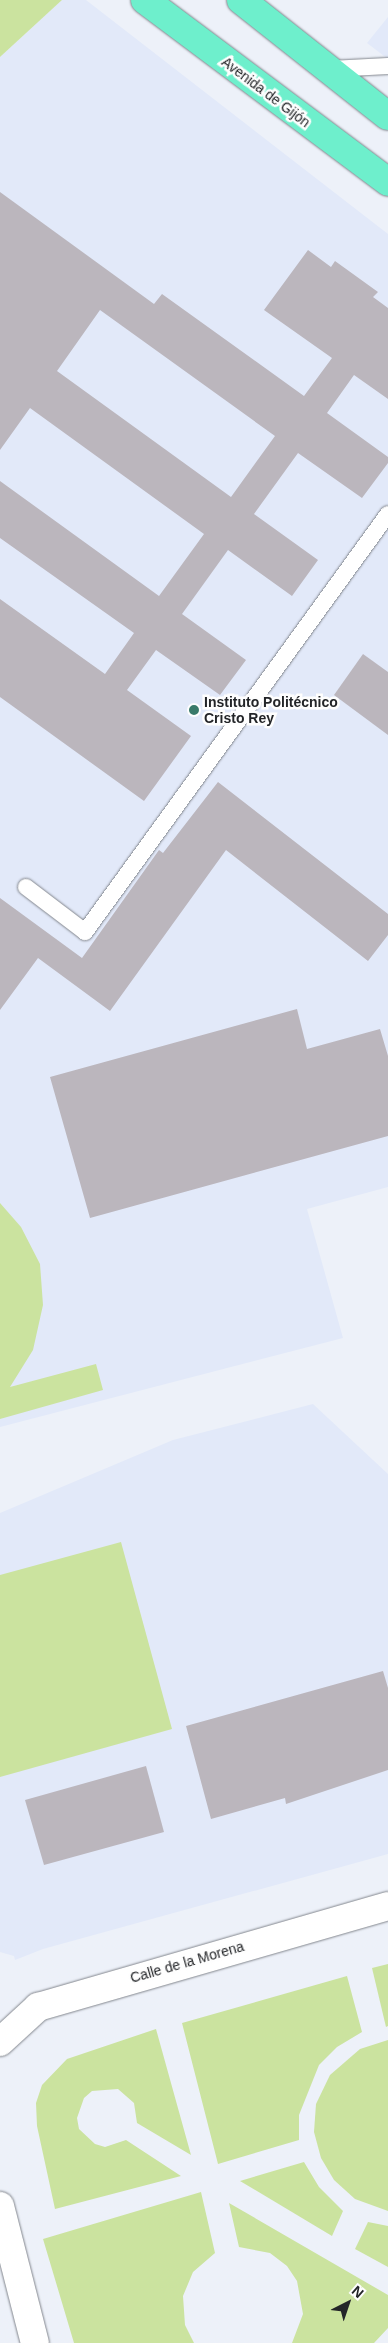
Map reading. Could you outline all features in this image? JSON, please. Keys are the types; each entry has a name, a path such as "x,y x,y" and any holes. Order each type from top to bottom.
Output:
{"highway":[{"name":"Avenida de Gijón","path":"145,0 388,182"},
{"path":"241,0 388,116"}],"street":[{"name":"Calle de la Morena","path":"2,2035 38,2006 388,1906"},
{"path":"0,2206 35,2343"}],"lane":[{"path":"330,69 388,66"},
{"path":"26,887 85,932 388,514"}],"shaded area":[{"name":"Instituto Politécnico Cristo Rey","path":"62,0 86,0 388,234 388,1187 307,1209 343,1338 0,1427 0,57"},
{"path":"388,17 388,59 367,43"},
{"path":"313,1404 388,1474 388,1854 43,1949 15,1960 14,1956 0,1952 0,1513 173,1440"}],"green space":[{"path":"0,0 62,0 0,57"},
{"path":"0,1203 21,1227 40,1264 43,1305 33,1350 10,1387 96,1364 103,1390 0,1419"},
{"path":"121,1542 172,1729 0,1777 0,1575"},
{"path":"388,1964 388,2026 386,2027 372,1968"},
{"path":"347,1976 362,2032 337,2047 319,2065 299,2115 299,2140 218,2164 182,2023"},
{"path":"156,2029 191,2155 137,2123 134,2103 118,2089 92,2091 84,2098 77,2118 79,2129 95,2144 105,2147 126,2140 181,2176 55,2209 37,2126 36,2103 42,2085 67,2059"},
{"path":"388,2040 388,2211 355,2199 334,2180 321,2158 314,2132 316,2104 330,2075 360,2049"},
{"path":"304,2162 319,2187 343,2211 332,2236 240,2181"},
{"path":"201,2192 215,2253 193,2272 183,2296 185,2325 194,2343 74,2343 43,2239"},
{"path":"229,2203 388,2295 388,2328 374,2343 292,2343 303,2314 297,2281 287,2266 270,2253 239,2247"},
{"path":"368,2222 388,2226 388,2267 355,2249"}],"building":[{"path":"0,192 154,304 162,294 304,396 332,358 264,310 308,250 331,267 335,261 378,292 373,297 388,308 388,399 354,375 327,413 388,457 388,463 362,498 298,453 254,514 318,560 292,596 228,550 182,614 246,660 220,695 156,650 127,690 191,736 144,801 0,697 0,599 105,674 134,633 0,538 0,481 159,596 204,534 30,408 0,450","holes":["100,310 275,436 231,497 57,371"]},
{"path":"363,654 388,672 388,735 334,695"},
{"path":"218,782 388,914 388,935 368,961 226,850 110,1011 38,958 0,1010 0,898 82,958 159,850 163,853"},
{"path":"297,1009 307,1049 380,1029 388,1056 388,1136 90,1218 50,1077"},
{"path":"383,1671 388,1688 388,1770 286,1804 285,1798 211,1819 186,1726"},
{"path":"146,1766 164,1832 44,1865 25,1800"}],"place":[{"name":"Instituto Politécnico Cristo Rey","path":"194,710"}]}
